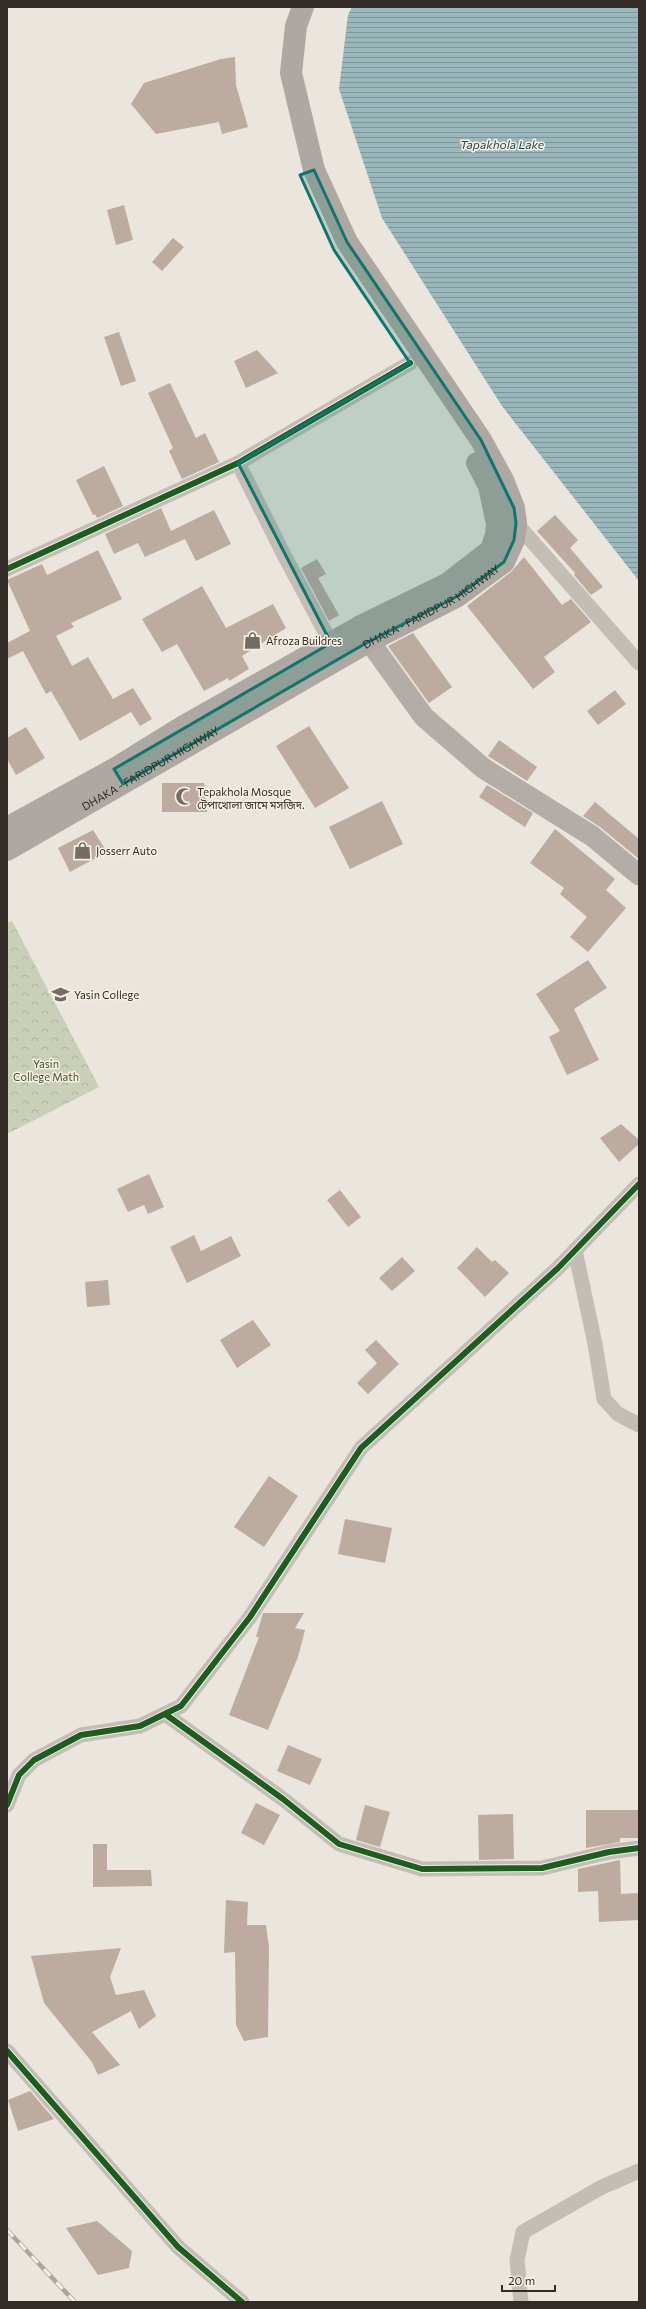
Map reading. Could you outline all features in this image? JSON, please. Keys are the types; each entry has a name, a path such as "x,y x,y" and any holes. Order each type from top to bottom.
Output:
{"highway":[{"name":"DHAKA - FARIDPUR HIGHWAY","path":"7,828 118,776 448,584 491,550 498,524 489,486 468,447 334,250 307,173 276,74 282,22 288,7"},
{"name":"DHAKA - FARIDPUR HIGHWAY","path":"7,850 118,776 331,643 364,634 456,597 504,562 514,540 516,523 514,508 481,440 347,242 307,173 291,73 296,26 303,7"}],"main road":[{"path":"364,634 424,717 483,768 592,836 639,875"}],"street":[{"path":"7,569 238,463 410,363"},
{"path":"238,463 284,555 331,643"},
{"path":"516,523 639,662"},
{"path":"7,1805 13,1773 34,1760 81,1735 140,1726 181,1706 250,1617 360,1448 575,1250 639,1184"},
{"path":"575,1250 595,1344 604,1399 618,1414 639,1425"},
{"path":"166,1714 283,1799 339,1844 422,1869 542,1868 609,1852 639,1848"},
{"path":"7,2051 178,2247 242,2302"},
{"path":"521,2302 517,2260 523,2232 602,2187 639,2171"}],"highlighted area":[{"path":"314,170 347,242 481,440 514,508 516,523 514,540 504,562 456,597 368,642 123,784 114,769 331,643 238,463 410,363 334,250 300,175"}],"green space":[{"name":"Yasin College Math","path":"12,921 99,1087 7,1134 7,923"}],"water":[{"name":"Tapakhola Lake","path":"352,7 639,7 639,581 502,406 382,218 339,89 348,15"}],"building":[{"path":"235,57 236,85 248,127 222,134 219,122 156,134 131,104 144,83 221,59"},
{"path":"124,205 133,240 116,245 107,210"},
{"path":"173,238 184,247 162,271 152,262"},
{"path":"119,332 136,381 121,386 104,337"},
{"path":"257,350 278,373 246,388 234,361"},
{"path":"170,383 196,438 205,433 219,462 182,479 169,451 173,448 148,393"},
{"path":"104,466 123,506 97,518 95,514 93,515 76,480"},
{"path":"161,508 171,531 214,510 231,544 196,561 185,539 145,557 138,543 114,554 105,534"},
{"path":"555,515 578,540 570,548 603,587 591,595 574,575 575,573 537,531"},
{"path":"98,550 122,599 71,623 74,627 56,636 72,666 88,657 113,699 133,688 152,719 140,726 131,712 80,741 51,691 46,694 23,651 7,659 7,643 30,631 7,580 42,564 47,575"},
{"path":"524,557 562,605 571,599 591,622 544,657 555,672 533,689 467,606 511,572"},
{"path":"317,559 326,574 318,578 339,615 329,621 301,568"},
{"path":"202,586 226,628 273,604 286,628 242,656 249,669 229,681 228,678 204,691 177,644 162,652 142,619"},
{"path":"413,633 452,687 429,703 388,646"},
{"path":"615,690 626,704 598,725 587,711"},
{"path":"309,726 349,788 315,808 276,746"},
{"path":"26,727 45,758 16,775 7,759 7,738"},
{"path":"499,740 537,767 527,781 488,756"},
{"name":"Tepakhola Mosque টেপাখোলা জামে মসজিদ.","path":"162,783 204,783 207,812 162,812"},
{"path":"487,785 533,813 525,827 479,797"},
{"path":"382,801 403,844 350,869 329,827"},
{"path":"595,802 639,839 639,859 600,827 583,816"},
{"path":"555,829 615,879 606,890 626,908 588,952 570,937 587,917 560,894 564,888 530,863"},
{"name":"Josserr Auto","path":"93,830 107,852 70,872 58,848"},
{"path":"588,960 607,988 574,1009 599,1060 567,1075 549,1037 560,1031 536,994"},
{"path":"621,1124 639,1140 639,1144 619,1162 600,1138"},
{"path":"149,1174 164,1207 148,1214 144,1205 128,1212 117,1189"},
{"path":"340,1190 361,1217 348,1227 327,1200"},
{"path":"194,1235 201,1251 231,1236 241,1256 187,1283 170,1247"},
{"path":"477,1247 492,1262 495,1260 509,1273 485,1297 457,1268"},
{"path":"402,1257 415,1271 392,1291 379,1278"},
{"path":"108,1280 110,1305 87,1307 85,1282"},
{"path":"253,1320 271,1345 237,1368 220,1340"},
{"path":"376,1340 399,1364 368,1394 357,1383 377,1363 365,1350"},
{"path":"269,1476 298,1496 264,1547 234,1527"},
{"path":"345,1519 392,1528 385,1563 338,1554"},
{"path":"263,1613 304,1613 295,1628 305,1630 298,1657 268,1730 229,1715 259,1637 256,1637"},
{"path":"288,1745 322,1759 310,1785 277,1771"},
{"path":"256,1803 280,1815 264,1845 241,1833"},
{"path":"365,1805 390,1812 380,1847 356,1840"},
{"path":"586,1810 639,1810 639,1838 620,1838 620,1842 586,1848"},
{"path":"513,1814 514,1859 479,1860 478,1815"},
{"path":"93,1844 107,1844 107,1870 151,1870 152,1886 93,1887"},
{"path":"620,1860 621,1894 639,1893 639,1920 599,1922 598,1891 578,1892 578,1869"},
{"path":"226,1900 248,1902 247,1925 266,1925 269,1947 268,2037 244,2041 236,2025 235,1952 224,1953"},
{"path":"121,1948 110,1977 116,1995 144,1990 156,2016 139,2029 131,2011 92,2032 120,2065 98,2075 92,2062 44,2003 31,1956"},
{"path":"30,2091 54,2119 18,2131 8,2100"},
{"path":"97,2221 132,2251 129,2268 98,2275 66,2228"}],"railway":[{"path":"7,2230 75,2302"}],"cycle path":[{"path":"7,569 238,463 410,363"},
{"path":"7,1805 19,1775 34,1760 81,1735 140,1726 181,1706 250,1617 361,1448 558,1268 639,1184"},
{"path":"165,1714 283,1799 339,1844 422,1869 542,1868 609,1852 639,1848"},
{"path":"7,2051 178,2247 242,2302"}],"place":[{"name":"Afroza Buildres","path":"253,640"},
{"name":"Tepakhola Mosque টেপাখোলা জামে মসজিদ.","path":"184,797"},
{"name":"Josserr Auto","path":"83,850"},
{"name":"Yasin College","path":"61,994"}]}
